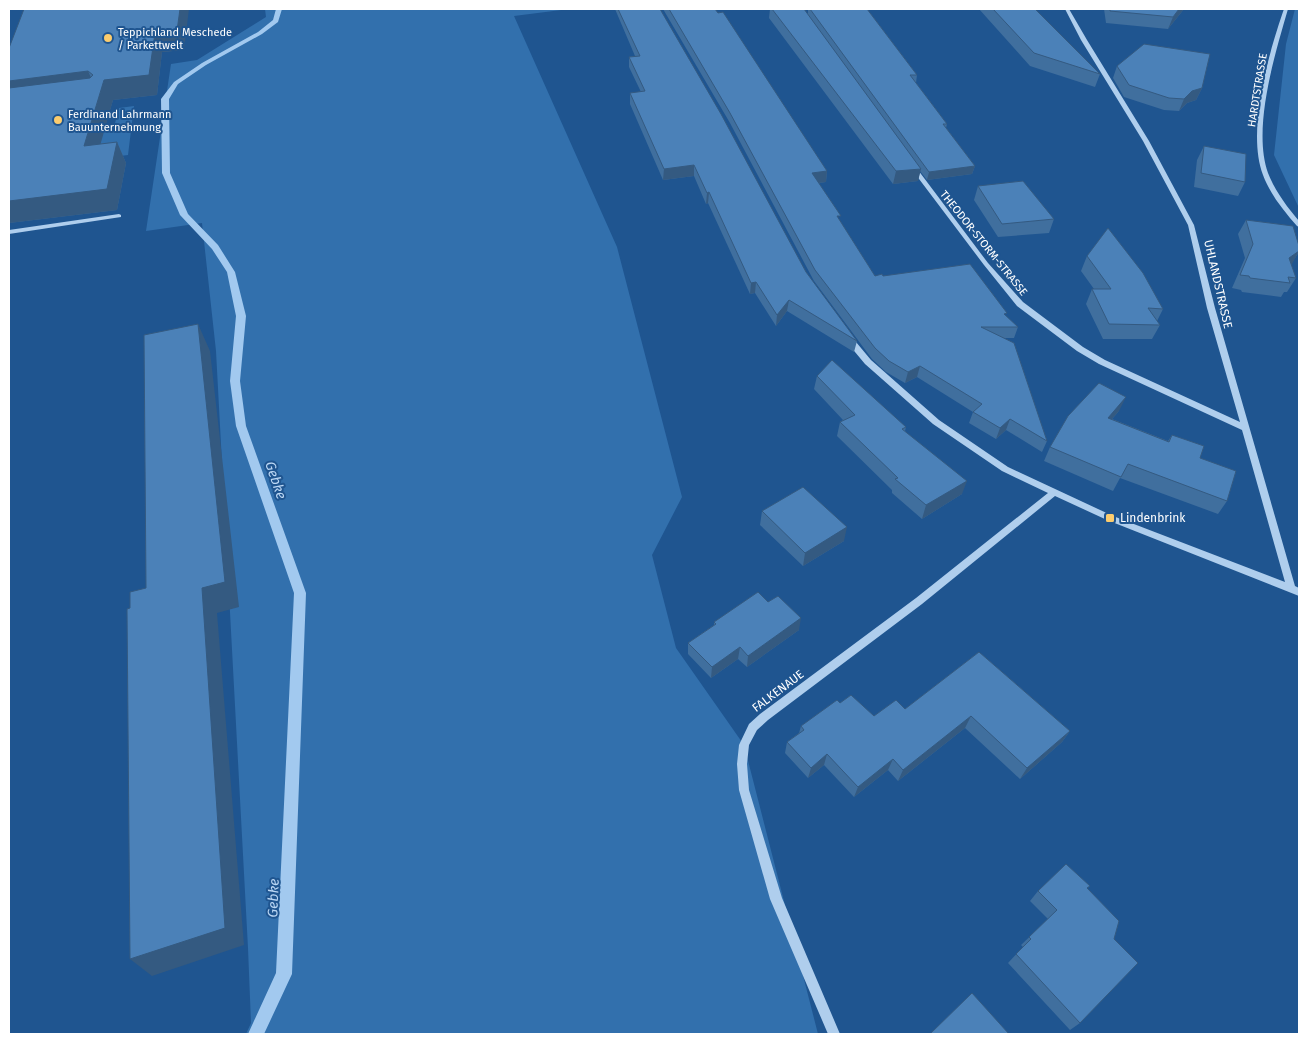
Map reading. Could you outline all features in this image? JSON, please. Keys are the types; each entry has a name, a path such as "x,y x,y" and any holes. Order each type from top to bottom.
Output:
{"street":[{"name":"UHLANDSTRASSE","path":"1067,9 1146,141 1191,225 1211,308 1245,428 1295,591"},
{"name":"HARDTSTRASSE","path":"1286,9 1275,42 1261,121 1259,144 1262,166 1283,204 1299,225"},
{"name":"THEODOR-STORM-STRASSE","path":"906,158 1002,285 1020,304 1040,320 1080,350 1102,362 1245,428"},
{"path":"9,232 119,216"},
{"path":"845,333 868,362 936,422 1005,470 1138,530 1295,591"},
{"name":"FALKENAUE","path":"834,1034 776,899 744,790 742,764 744,745 753,727 764,717 919,601 1052,492"}],"shaded area":[{"path":"265,9 569,9 514,16 617,247 682,497 652,555 676,648 744,745 818,1034 246,1034 251,1023 248,948 216,351 202,223 146,231 171,64 197,60 266,17"},
{"path":"1295,9 1299,9 1299,208 1274,155 1286,44"},
{"path":"134,106 128,155 9,170 9,141 114,127 119,108"}],"building":[{"path":"24,9 180,9 177,31 155,33 149,75 104,80 84,146 117,142 107,189 9,201 9,88 90,78 93,75 88,71 9,81 9,48"},
{"path":"618,9 660,9 721,114 806,272 857,341 789,300 777,315 756,282 751,283 709,192 707,193 694,165 664,169 630,93 645,91 629,57 640,56"},
{"path":"669,9 715,9 718,13 723,12 827,171 812,173 841,216 837,216 875,276 970,264 1007,313 1004,314 1018,327 981,327 1014,343 1047,441 1010,419 1000,428 973,412 982,404 920,366 908,372 889,361 875,348 815,270 730,113"},
{"path":"772,9 804,9 921,169 896,171"},
{"path":"810,9 867,9 917,75 910,75 947,124 943,124 975,166 929,172"},
{"path":"993,9 1035,9 1100,74 1034,53"},
{"path":"1110,9 1179,9 1173,17 1110,11"},
{"path":"1144,44 1210,54 1202,88 1192,91 1184,99 1169,98 1129,85 1117,66"},
{"path":"1204,146 1246,154 1245,182 1201,173"},
{"path":"1023,181 1054,219 1002,224 978,186"},
{"path":"1246,220 1293,226 1299,251 1289,258 1296,278 1288,277 1290,283 1240,275 1253,244"},
{"path":"1108,228 1143,273 1163,309 1148,308 1160,325 1109,324 1092,289 1111,289 1087,256"},
{"path":"198,324 225,582 202,588 225,928 130,959 127,609 130,608 130,592 146,588 144,335"},
{"path":"832,360 906,427 902,429 967,481 926,505 895,479 898,478 840,422 855,415 817,376"},
{"path":"1099,383 1126,397 1108,418 1169,442 1172,435 1204,446 1200,458 1236,471 1227,501 1128,464 1121,477 1050,447 1068,416"},
{"path":"803,487 847,527 805,553 762,511"},
{"path":"758,592 768,602 778,596 801,618 748,656 740,647 712,667 688,643 716,624 714,622"},
{"path":"979,652 1070,731 1027,768 971,716 903,770 893,759 858,787 827,754 811,768 787,742 804,730 801,726 837,700 840,703 851,695 874,716 896,700 905,709"},
{"path":"1066,864 1090,886 1087,888 1119,921 1114,939 1138,963 1080,1023 1016,954 1031,939 1029,937 1057,910 1038,891"},
{"path":"972,993 1009,1034 930,1034"}],"waterway":[{"name":"Gebke","path":"256,1034 284,974 300,593 241,426 235,381 241,316 231,272 215,247 184,215 166,173 165,99 176,83 204,64 260,33 276,21 279,9"}],"place":[{"name":"Teppichland Meschede / Parkettwelt","path":"108,38"},
{"name":"Ferdinand Lahrmann Bauunternehmung","path":"58,120"},
{"name":"Lindenbrink","path":"1110,518"}]}
